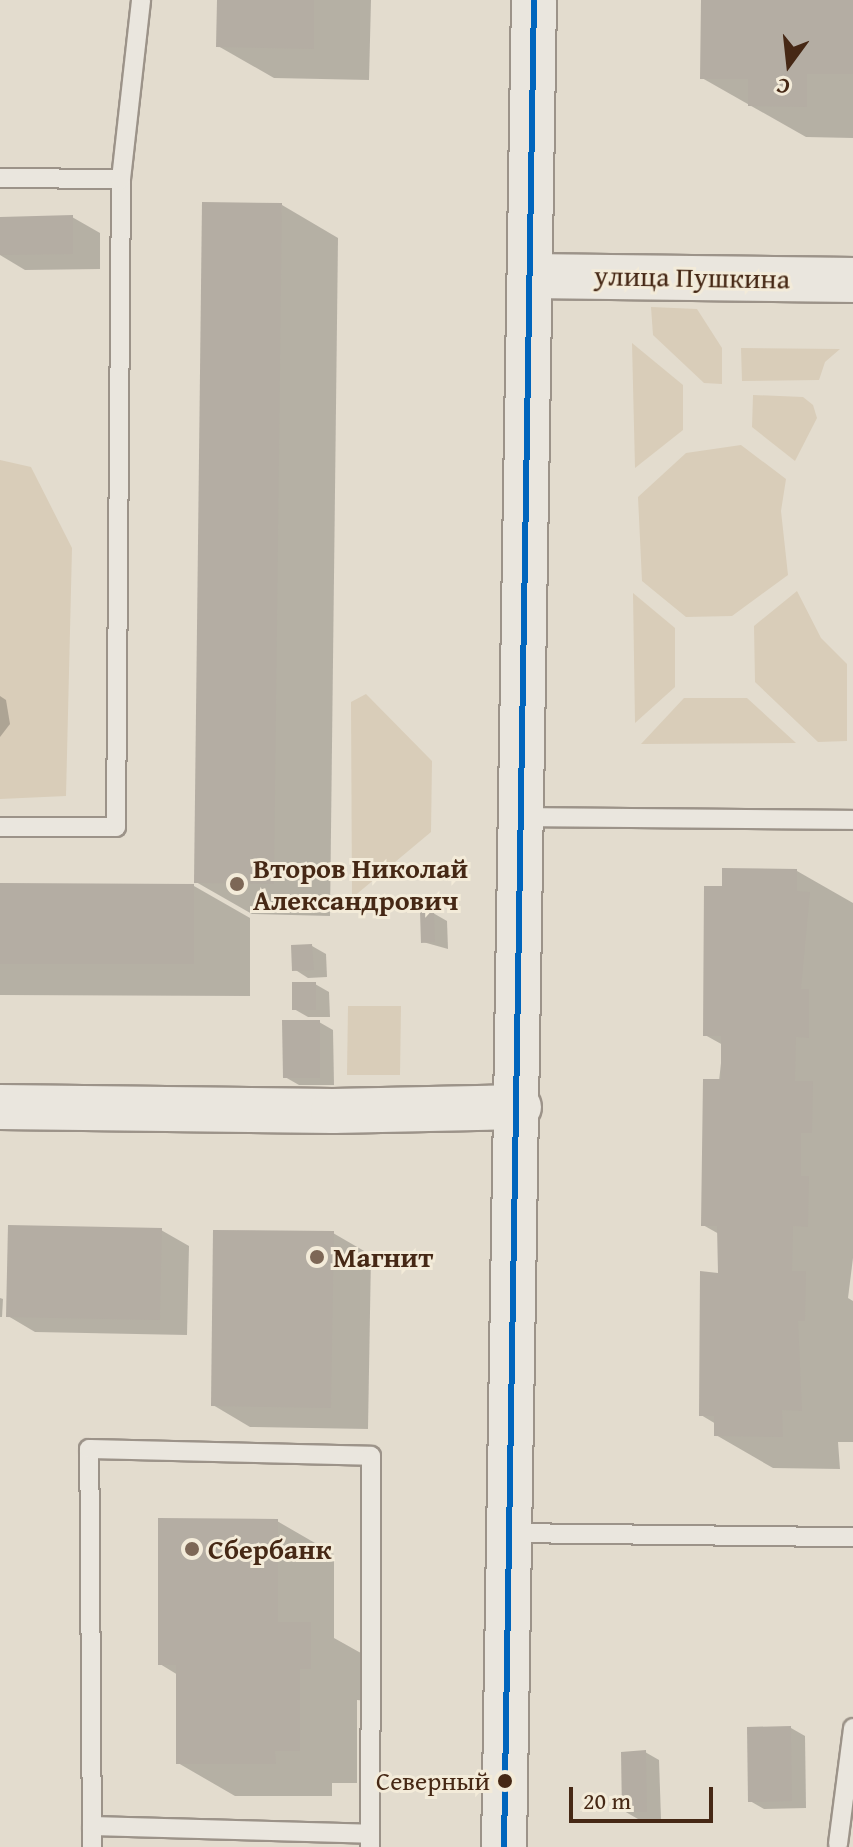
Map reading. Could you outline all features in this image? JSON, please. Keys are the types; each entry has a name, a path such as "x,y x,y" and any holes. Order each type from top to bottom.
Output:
{"main road":[{"path":"504,1847 524,817 534,0"},
{"name":"улица Пушкина","path":"531,276 853,280"},
{"path":"0,1107 333,1111 519,1107"}],"lane":[{"path":"0,827 116,827 121,179 141,0"},
{"path":"0,178 121,179"},
{"path":"524,817 853,820"},
{"path":"92,1826 370,1840 371,1456 89,1449 92,1847"},
{"path":"509,1533 834,1541 853,1537"},
{"path":"834,1541 853,1554"},
{"path":"838,1844 853,1728"}],"shaded area":[{"path":"651,307 697,309 722,348 722,384 704,383 653,335"},
{"path":"632,343 683,385 683,430 635,468"},
{"path":"741,348 840,349 825,362 819,380 742,381"},
{"path":"753,395 803,397 813,405 817,418 795,461 752,427"},
{"path":"741,445 786,479 781,511 788,575 732,616 686,617 642,581 638,497 686,453"},
{"path":"0,460 31,467 72,548 66,796 0,799"},
{"path":"797,591 821,638 847,664 847,741 818,742 755,682 754,626"},
{"path":"633,593 675,628 675,687 635,723"},
{"path":"366,694 432,761 431,832 352,898 351,702"},
{"path":"684,698 747,698 796,743 641,744"},
{"path":"348,1006 401,1006 400,1075 347,1075"}],"building":[{"path":"217,0 314,0 314,49 216,47"},
{"path":"701,0 853,0 853,74 807,74 807,107 748,106 748,79 700,79"},
{"path":"202,202 282,203 274,884 194,883"},
{"path":"73,215 73,254 0,255 0,217"},
{"path":"722,868 797,869 797,891 810,892 801,989 809,989 809,1038 796,1037 795,1081 813,1081 812,1133 801,1133 801,1176 809,1176 808,1227 793,1226 792,1271 806,1271 805,1321 798,1321 802,1411 782,1410 783,1437 714,1436 714,1416 699,1416 700,1271 718,1273 717,1226 701,1226 703,1079 721,1079 721,1036 703,1036 704,886 722,886"},
{"path":"0,883 194,884 194,964 0,964"},
{"path":"434,911 435,942 421,943 420,912"},
{"path":"312,944 314,970 292,971 291,945"},
{"path":"292,982 316,982 316,1010 292,1010"},
{"path":"282,1020 320,1020 320,1078 283,1078"},
{"path":"8,1225 162,1228 160,1320 6,1317"},
{"path":"213,1230 334,1231 331,1408 211,1406"},
{"path":"158,1518 278,1519 278,1622 311,1622 311,1669 300,1669 300,1751 275,1751 276,1764 176,1764 176,1665 158,1665"},
{"path":"791,1726 792,1801 748,1802 747,1727"},
{"path":"646,1750 647,1812 622,1812 621,1752"}],"transit line":[{"path":"504,1847 534,0"}],"place":[{"name":"Второв Николай Александрович","path":"237,884"},
{"name":"Магнит","path":"317,1257"},
{"name":"Сбербанк","path":"192,1549"},
{"name":"Северный","path":"505,1781"}]}
